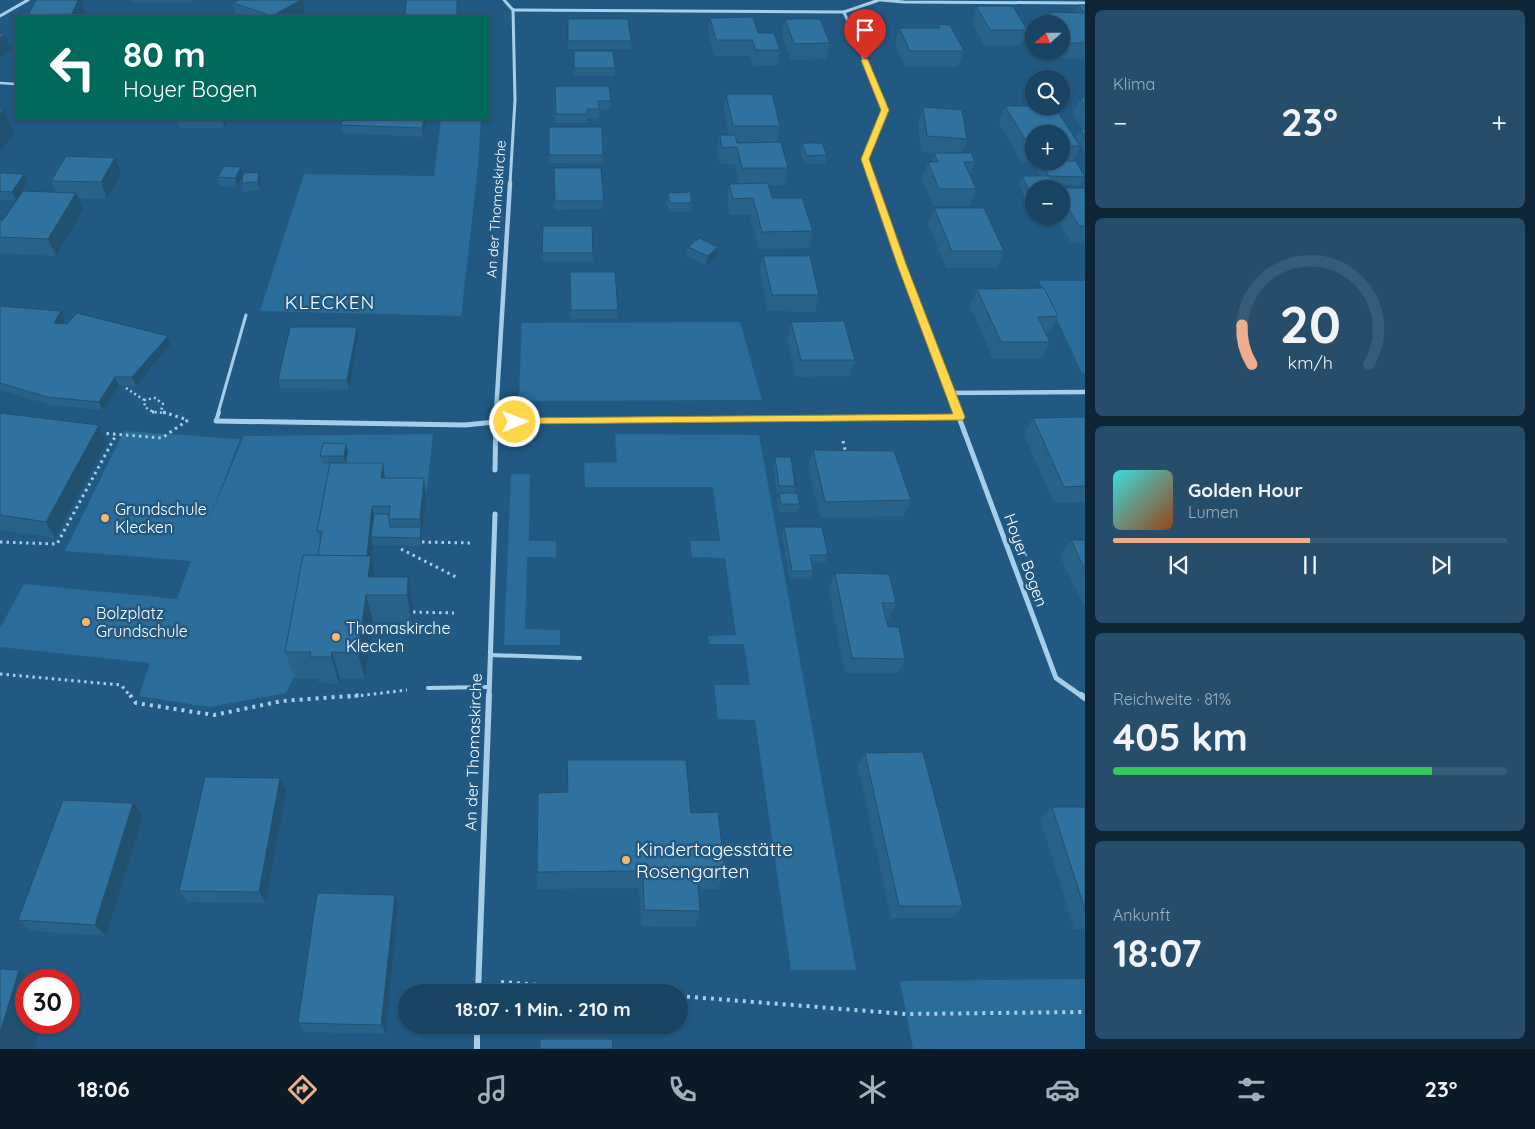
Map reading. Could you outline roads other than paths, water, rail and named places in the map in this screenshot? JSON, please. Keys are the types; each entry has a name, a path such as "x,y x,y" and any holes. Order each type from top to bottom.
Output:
{"street":[{"path":"0,16 28,0"},
{"path":"504,0 513,10 844,12 880,0 904,2 1085,3"},
{"name":"An der Thomaskirche","path":"495,470 495,422 515,100 513,10"},
{"name":"Hoyer Bogen","path":"844,12 885,110 865,159 949,393 1056,678 1085,698"},
{"path":"949,393 1085,392"},
{"path":"216,421 465,425 495,422 959,417"},
{"name":"An der Thomaskirche","path":"478,984 495,514"},
{"path":"477,1034 477,1049"}],"lane":[{"path":"0,83 15,84"},
{"path":"216,421 246,315"},
{"path":"491,655 580,658"},
{"path":"428,688 488,687"}],"place":[{"name":"Grundschule Klecken","path":"105,518"},
{"name":"Bolzplatz Grundschule","path":"86,622"},
{"name":"Thomaskirche Klecken","path":"336,637"},
{"name":"Kindertagesstätte Rosengarten","path":"626,860"}],"district":[{"name":"KLECKEN","path":"330,302"}]}
